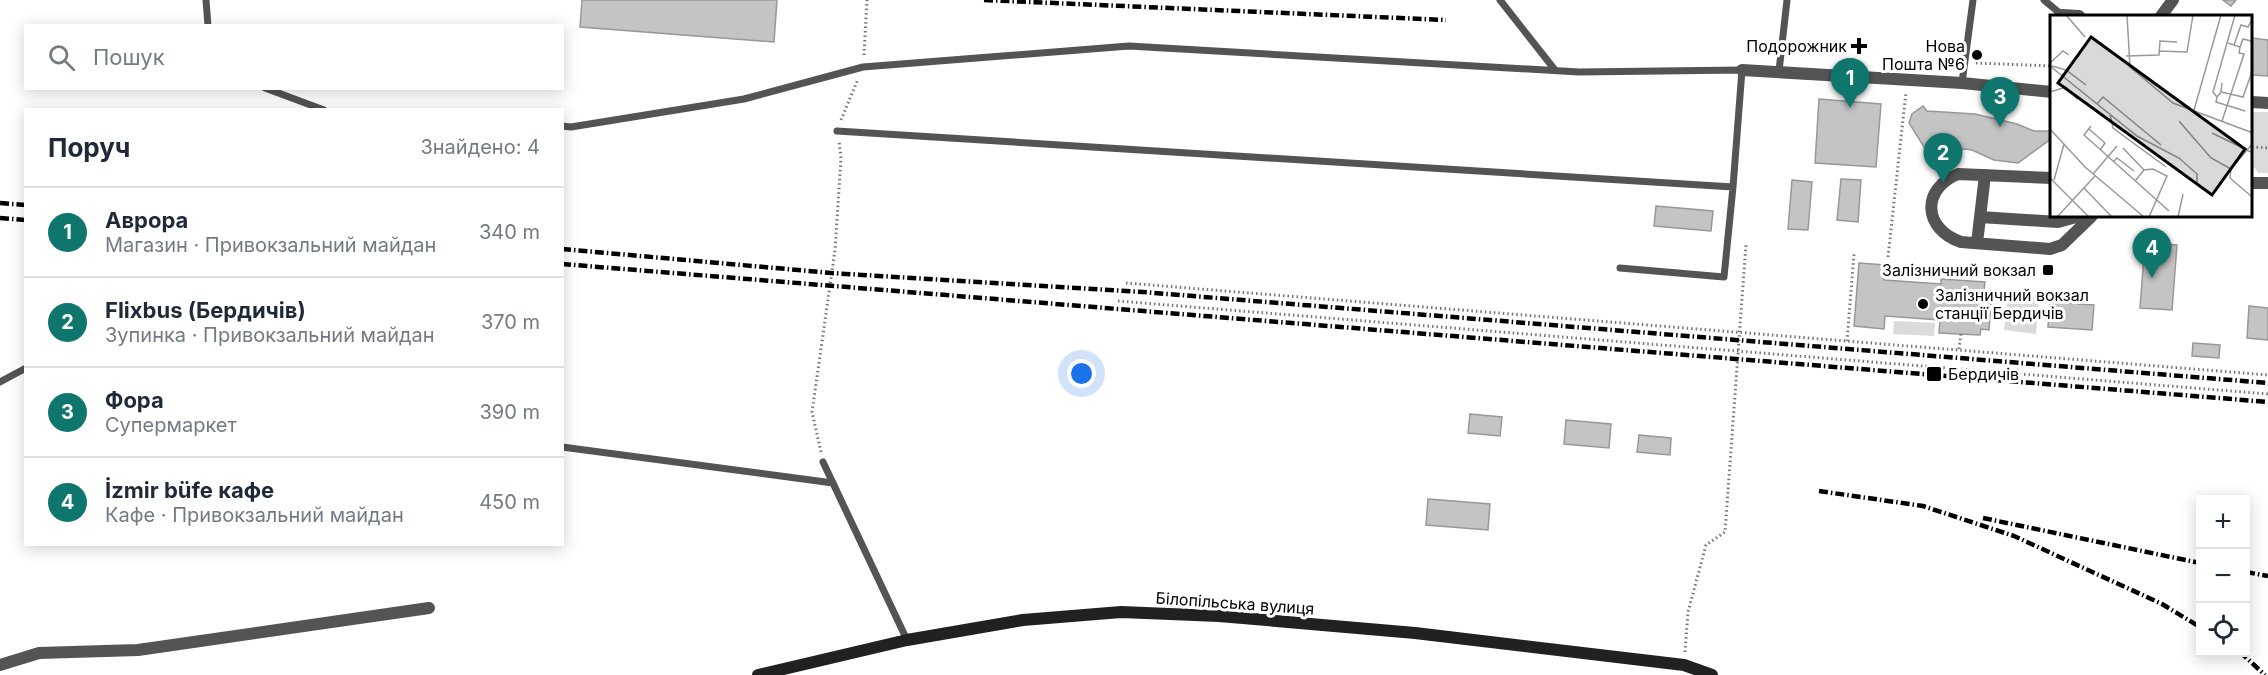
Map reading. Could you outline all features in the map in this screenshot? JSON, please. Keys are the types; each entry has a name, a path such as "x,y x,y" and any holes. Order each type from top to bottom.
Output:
{"main road":[{"name":"Білопільська вулиця","path":"759,675 907,640 1023,620 1121,612 1219,616 1415,633 1684,665 1712,675"}],"street":[{"path":"2162,15 2173,0"},
{"path":"1742,70 1962,83 2050,92"},
{"path":"2253,102 2268,103"},
{"path":"2050,178 1959,174 1947,178 1933,197 1931,209 1934,220 1940,231 1961,242 2056,248 2067,241 2090,218"},
{"path":"1977,243 1985,175"},
{"path":"1980,217 2058,222 2073,218"},
{"path":"0,665 39,653 138,650 429,608"}],"lane":[{"path":"206,0 208,24"},
{"path":"1500,0 1555,70"},
{"path":"1779,71 1787,0"},
{"path":"1962,83 1973,0"},
{"path":"2044,0 2062,15"},
{"path":"564,126 571,127 744,99 863,67 1129,46 1555,70 1742,70 1724,276 1620,268"},
{"path":"270,90 319,108"},
{"path":"837,131 1733,187"},
{"path":"0,382 24,369"},
{"path":"564,447 833,483"},
{"path":"823,462 907,640"}],"path":[{"path":"823,462 812,412 835,250 841,158 837,131 863,67 867,0"},
{"path":"1888,257 1908,80"},
{"path":"2253,147 2268,148"},
{"path":"1684,665 1688,612 1706,545 1725,532 1746,244"},
{"path":"1847,341 1854,254"},
{"path":"1126,283 2268,375"},
{"path":"1118,301 2268,394"},
{"path":"1959,349 1961,334"}],"shaded area":[{"path":"2253,112 2268,112 2268,173 2258,173 2253,168"},
{"path":"2008,295 2039,298 2036,334 2004,330"},
{"path":"1894,321 1935,323 1934,336 1893,334"}],"building":[{"path":"582,0 777,0 774,42 580,27"},
{"path":"2223,0 2236,0 2231,6"},
{"path":"2253,38 2268,40 2268,76 2253,75"},
{"path":"1819,99 1881,104 1876,167 1815,163"},
{"path":"1923,106 1927,111 1975,114 2017,124 2034,131 2050,131 2050,139 2018,163 1994,160 1965,149 1943,153 1940,148 1929,155 1909,123 1912,114"},
{"path":"1841,179 1861,180 1858,222 1837,220"},
{"path":"1792,180 1812,182 1808,230 1788,229"},
{"path":"1656,206 1713,211 1711,231 1654,226"},
{"path":"2145,243 2177,245 2172,310 2140,308"},
{"name":"Залізничний вокзал станції Бердичів","path":"1859,263 1885,265 1884,280 1941,284 1941,279 1985,282 1984,290 1992,291 1989,330 1981,329 1980,335 1939,333 1940,320 1885,316 1884,329 1854,326"},
{"path":"2050,302 2094,305 2092,330 2048,327"},
{"path":"2249,306 2268,308 2268,340 2247,338"},
{"path":"2193,343 2220,345 2219,358 2192,356"},
{"path":"1470,414 1502,417 1500,436 1468,433"},
{"path":"1566,420 1611,424 1609,448 1564,444"},
{"path":"1639,435 1671,438 1670,455 1637,452"},
{"path":"1428,499 1490,504 1488,530 1426,525"}],"railway":[{"path":"984,0 1446,20"},
{"path":"0,203 24,205"},
{"path":"0,218 24,220"},
{"path":"564,249 831,273 1143,292 2268,383"},
{"path":"564,264 2268,402"},
{"path":"1819,491 1923,506 2014,536 2162,604 2196,625"},
{"path":"1983,518 2196,562"},
{"path":"2250,573 2268,576"},
{"path":"2245,657 2265,675"}],"place":[{"name":"Подорожник","path":"1859,46"},
{"name":"Нова Пошта №6","path":"1977,55"},
{"name":"Аврора","path":"1850,108"},
{"name":"Фора","path":"2000,127"},
{"name":"Flixbus (Бердичів)","path":"1943,183"},
{"name":"Залізничний вокзал","path":"2048,270"},
{"name":"İzmir büfe кафе","path":"2152,278"},
{"name":"Залізничний вокзал станції Бердичів","path":"1923,304"},
{"name":"Бердичів","path":"1934,374"}]}
